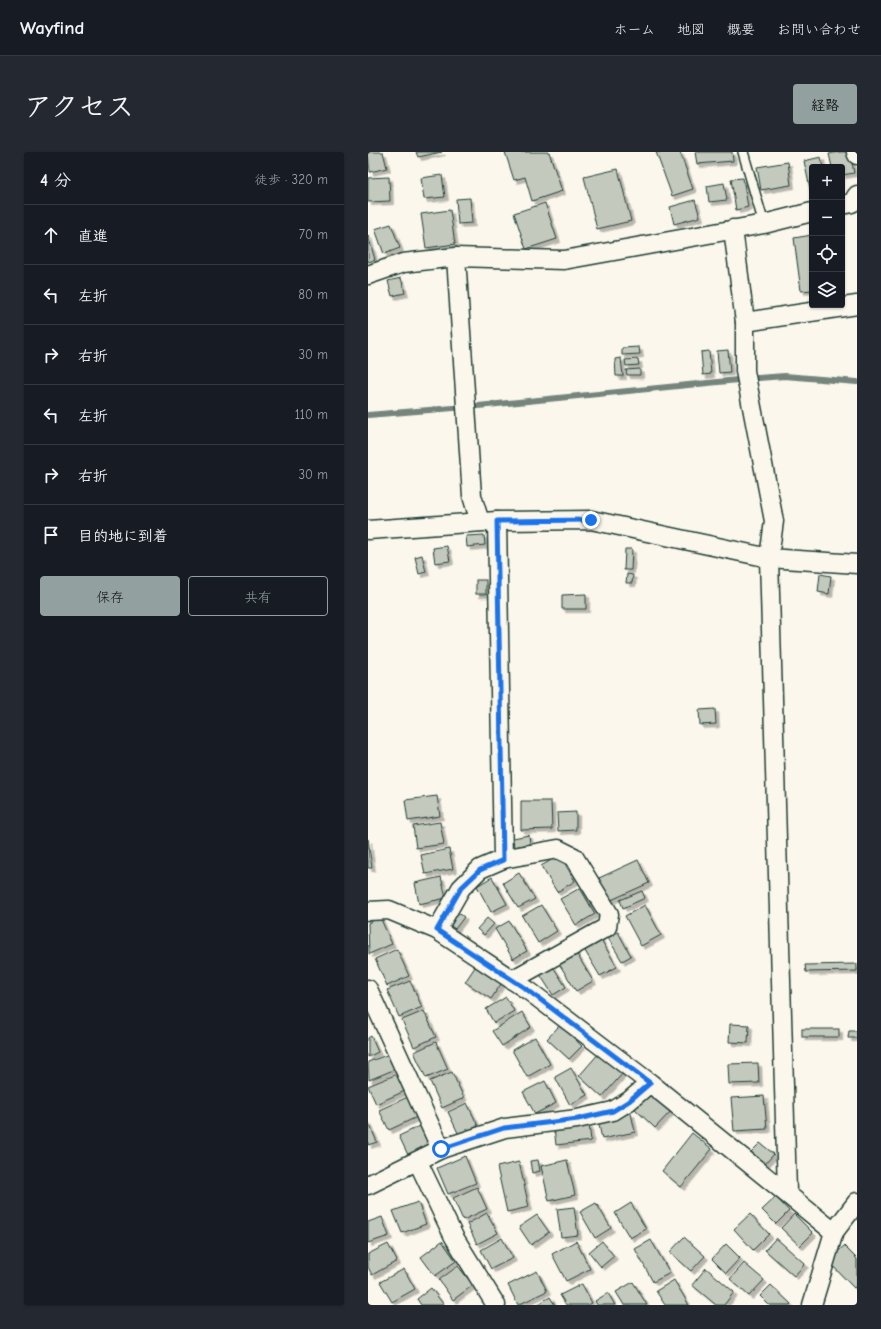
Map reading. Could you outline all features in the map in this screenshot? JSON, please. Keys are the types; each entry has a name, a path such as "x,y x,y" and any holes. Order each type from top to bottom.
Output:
{"street":[{"path":"845,204 852,202 857,196"},
{"path":"368,275 403,263 456,257 564,260 764,224 809,213"},
{"path":"733,229 745,322 747,377 774,521 769,558 787,1192"},
{"path":"456,257 472,496 488,522 503,860"},
{"path":"745,322 857,305"},
{"path":"368,530 488,522 591,520 769,558 857,564"},
{"path":"437,930 461,888 480,870 503,860 558,849 574,857 609,914 607,927 512,980"},
{"path":"368,911 389,910 437,930 512,980 650,1083 787,1192 834,1232"},
{"path":"368,989 441,1149"},
{"path":"368,1185 418,1162 441,1149 504,1128 578,1119 613,1111 629,1101 650,1083"},
{"path":"418,1162 454,1238 496,1305"},
{"path":"812,1305 834,1232 857,1202"}],"lane":[{"path":"743,152 764,224"}],"building":[{"path":"368,152 383,152 387,168 370,172"},
{"path":"416,152 442,152 418,157"},
{"path":"505,152 549,152 562,191 532,201 525,177 514,180"},
{"path":"656,152 680,152 693,189 672,196"},
{"path":"695,152 732,152 733,161 697,164"},
{"path":"850,152 854,173 845,174 845,164 831,164 829,154"},
{"path":"821,157 822,164 809,164 809,184 804,161"},
{"path":"788,162 791,185 761,190 757,167"},
{"path":"618,169 631,221 597,229 584,177"},
{"path":"442,175 445,197 424,199 421,178"},
{"path":"389,177 390,201 368,202 368,178"},
{"path":"743,178 748,207 736,210 731,179"},
{"path":"724,183 727,200 709,202 707,186"},
{"path":"470,198 472,223 458,224 456,199"},
{"path":"695,200 700,217 674,224 670,207"},
{"path":"545,203 557,239 526,249 514,213"},
{"path":"450,210 455,244 426,248 421,214"},
{"path":"391,224 400,248 384,254 375,229"},
{"path":"368,235 375,260 368,262"},
{"path":"809,236 809,290 801,291 794,238"},
{"path":"401,278 405,293 392,296 388,281"},
{"path":"639,347 640,354 622,355 622,348"},
{"path":"728,350 730,372 719,373 717,351"},
{"path":"709,351 711,374 703,375 701,352"},
{"path":"621,358 623,376 616,376 615,359"},
{"path":"638,359 639,365 626,366 625,360"},
{"path":"640,369 640,375 627,375 626,370"},
{"path":"484,535 485,545 467,547 466,536"},
{"path":"447,546 450,561 435,563 433,548"},
{"path":"625,549 632,549 631,570 624,570"},
{"path":"422,555 426,572 419,574 415,557"},
{"path":"627,574 633,575 632,583 626,583"},
{"path":"820,574 831,576 829,594 818,592"},
{"path":"476,580 486,580 486,594 476,594"},
{"path":"586,594 586,609 562,609 562,595"},
{"path":"715,709 716,724 700,725 699,710"},
{"path":"437,796 440,816 408,821 405,800"},
{"path":"521,801 551,801 552,829 521,830"},
{"path":"576,812 576,830 558,831 557,813"},
{"path":"440,822 444,844 416,848 413,826"},
{"path":"529,835 530,844 514,847 513,838"},
{"path":"368,839 372,868 368,868"},
{"path":"449,849 453,869 425,874 421,855"},
{"path":"560,855 575,881 557,892 541,866"},
{"path":"638,860 649,883 609,901 599,878"},
{"path":"519,873 535,899 518,908 503,883"},
{"path":"441,877 446,898 419,904 415,883"},
{"path":"492,877 507,904 491,912 477,886"},
{"path":"580,888 595,914 576,925 560,899"},
{"path":"642,891 645,898 623,908 620,900"},
{"path":"541,905 557,931 538,943 522,916"},
{"path":"645,905 661,935 641,946 625,916"},
{"path":"456,911 464,917 455,929 447,923"},
{"path":"380,917 392,944 369,954 368,923"},
{"path":"487,918 494,924 484,935 477,929"},
{"path":"509,921 527,951 513,959 495,929"},
{"path":"618,932 631,956 622,961 608,938"},
{"path":"599,936 617,967 600,976 582,946"},
{"path":"397,949 409,976 387,986 375,959"},
{"path":"575,951 593,981 576,991 558,962"},
{"path":"477,964 503,981 491,999 465,982"},
{"path":"857,964 857,971 806,972 805,965"},
{"path":"552,965 566,987 553,995 539,973"},
{"path":"410,981 422,1007 399,1017 387,990"},
{"path":"506,997 514,1011 494,1023 486,1009"},
{"path":"424,1011 436,1037 414,1047 402,1020"},
{"path":"522,1012 531,1027 502,1046 492,1031"},
{"path":"730,1024 749,1025 748,1043 729,1042"},
{"path":"560,1025 582,1046 569,1059 547,1039"},
{"path":"802,1029 839,1029 839,1037 802,1037"},
{"path":"849,1031 857,1031 857,1038 848,1038"},
{"path":"371,1036 378,1052 368,1057 368,1038"},
{"path":"535,1037 550,1064 527,1077 512,1050"},
{"path":"436,1042 448,1069 426,1078 414,1052"},
{"path":"600,1052 623,1073 602,1097 579,1076"},
{"path":"392,1053 398,1068 369,1080 368,1062"},
{"path":"758,1063 759,1083 729,1084 728,1064"},
{"path":"571,1068 587,1095 570,1105 555,1077"},
{"path":"452,1072 464,1098 442,1108 430,1081"},
{"path":"400,1073 407,1090 376,1104 368,1086"},
{"path":"545,1081 556,1103 535,1114 523,1092"},
{"path":"649,1090 671,1111 655,1128 633,1107"},
{"path":"410,1096 419,1116 389,1130 379,1110"},
{"path":"764,1096 767,1129 734,1131 731,1098"},
{"path":"467,1103 478,1126 459,1135 448,1112"},
{"path":"631,1113 635,1132 602,1139 598,1120"},
{"path":"368,1121 377,1142 368,1145"},
{"path":"424,1124 433,1142 408,1155 399,1136"},
{"path":"589,1124 591,1141 556,1145 554,1127"},
{"path":"692,1133 712,1149 681,1187 662,1171"},
{"path":"760,1143 774,1154 765,1164 751,1152"},
{"path":"465,1156 476,1183 448,1194 437,1168"},
{"path":"538,1160 540,1171 532,1173 530,1161"},
{"path":"567,1160 575,1195 549,1201 541,1166"},
{"path":"519,1162 529,1207 507,1212 497,1167"},
{"path":"477,1187 487,1209 463,1220 453,1198"},
{"path":"776,1197 789,1211 776,1224 762,1210"},
{"path":"418,1202 426,1224 402,1233 393,1211"},
{"path":"596,1203 611,1228 595,1238 580,1212"},
{"path":"631,1203 646,1229 630,1238 615,1213"},
{"path":"574,1207 578,1235 561,1237 557,1209"},
{"path":"487,1213 498,1233 477,1244 467,1224"},
{"path":"750,1214 769,1234 753,1250 734,1229"},
{"path":"794,1214 813,1233 800,1246 781,1228"},
{"path":"537,1215 549,1232 531,1245 519,1227"},
{"path":"382,1217 389,1236 368,1243 368,1222"},
{"path":"684,1237 705,1256 691,1271 670,1252"},
{"path":"502,1238 513,1258 491,1269 481,1250"},
{"path":"776,1238 805,1264 794,1276 765,1250"},
{"path":"651,1240 670,1273 653,1282 635,1249"},
{"path":"442,1241 456,1261 435,1276 421,1257"},
{"path":"576,1241 590,1269 566,1281 552,1254"},
{"path":"602,1241 614,1256 601,1267 589,1252"},
{"path":"388,1244 397,1261 372,1275 368,1267 368,1254"},
{"path":"726,1244 740,1258 726,1273 712,1259"},
{"path":"844,1246 857,1259 857,1285 854,1288 828,1261"},
{"path":"744,1263 764,1280 749,1296 730,1279"},
{"path":"458,1266 473,1285 453,1300 439,1280"},
{"path":"706,1268 734,1292 724,1305 716,1305 692,1285"},
{"path":"404,1269 415,1289 392,1302 380,1282"},
{"path":"537,1271 547,1291 518,1305 508,1285"},
{"path":"674,1280 689,1305 665,1305 656,1291"},
{"path":"633,1282 647,1305 624,1305 616,1292"},
{"path":"582,1284 592,1303 588,1305 566,1305 560,1295"},
{"path":"771,1285 791,1304 790,1305 769,1305 760,1296"},
{"path":"431,1288 444,1305 421,1305 417,1299"},
{"path":"608,1293 615,1305 597,1305 595,1301"},
{"path":"550,1297 555,1305 537,1305"}],"waterway":[{"path":"368,415 478,406 785,376 857,382"}],"route":[{"path":"441,1149 504,1128 578,1119 613,1111 629,1101 650,1083 529,991 437,930 461,888 480,870 503,860 497,521 591,520"}]}
